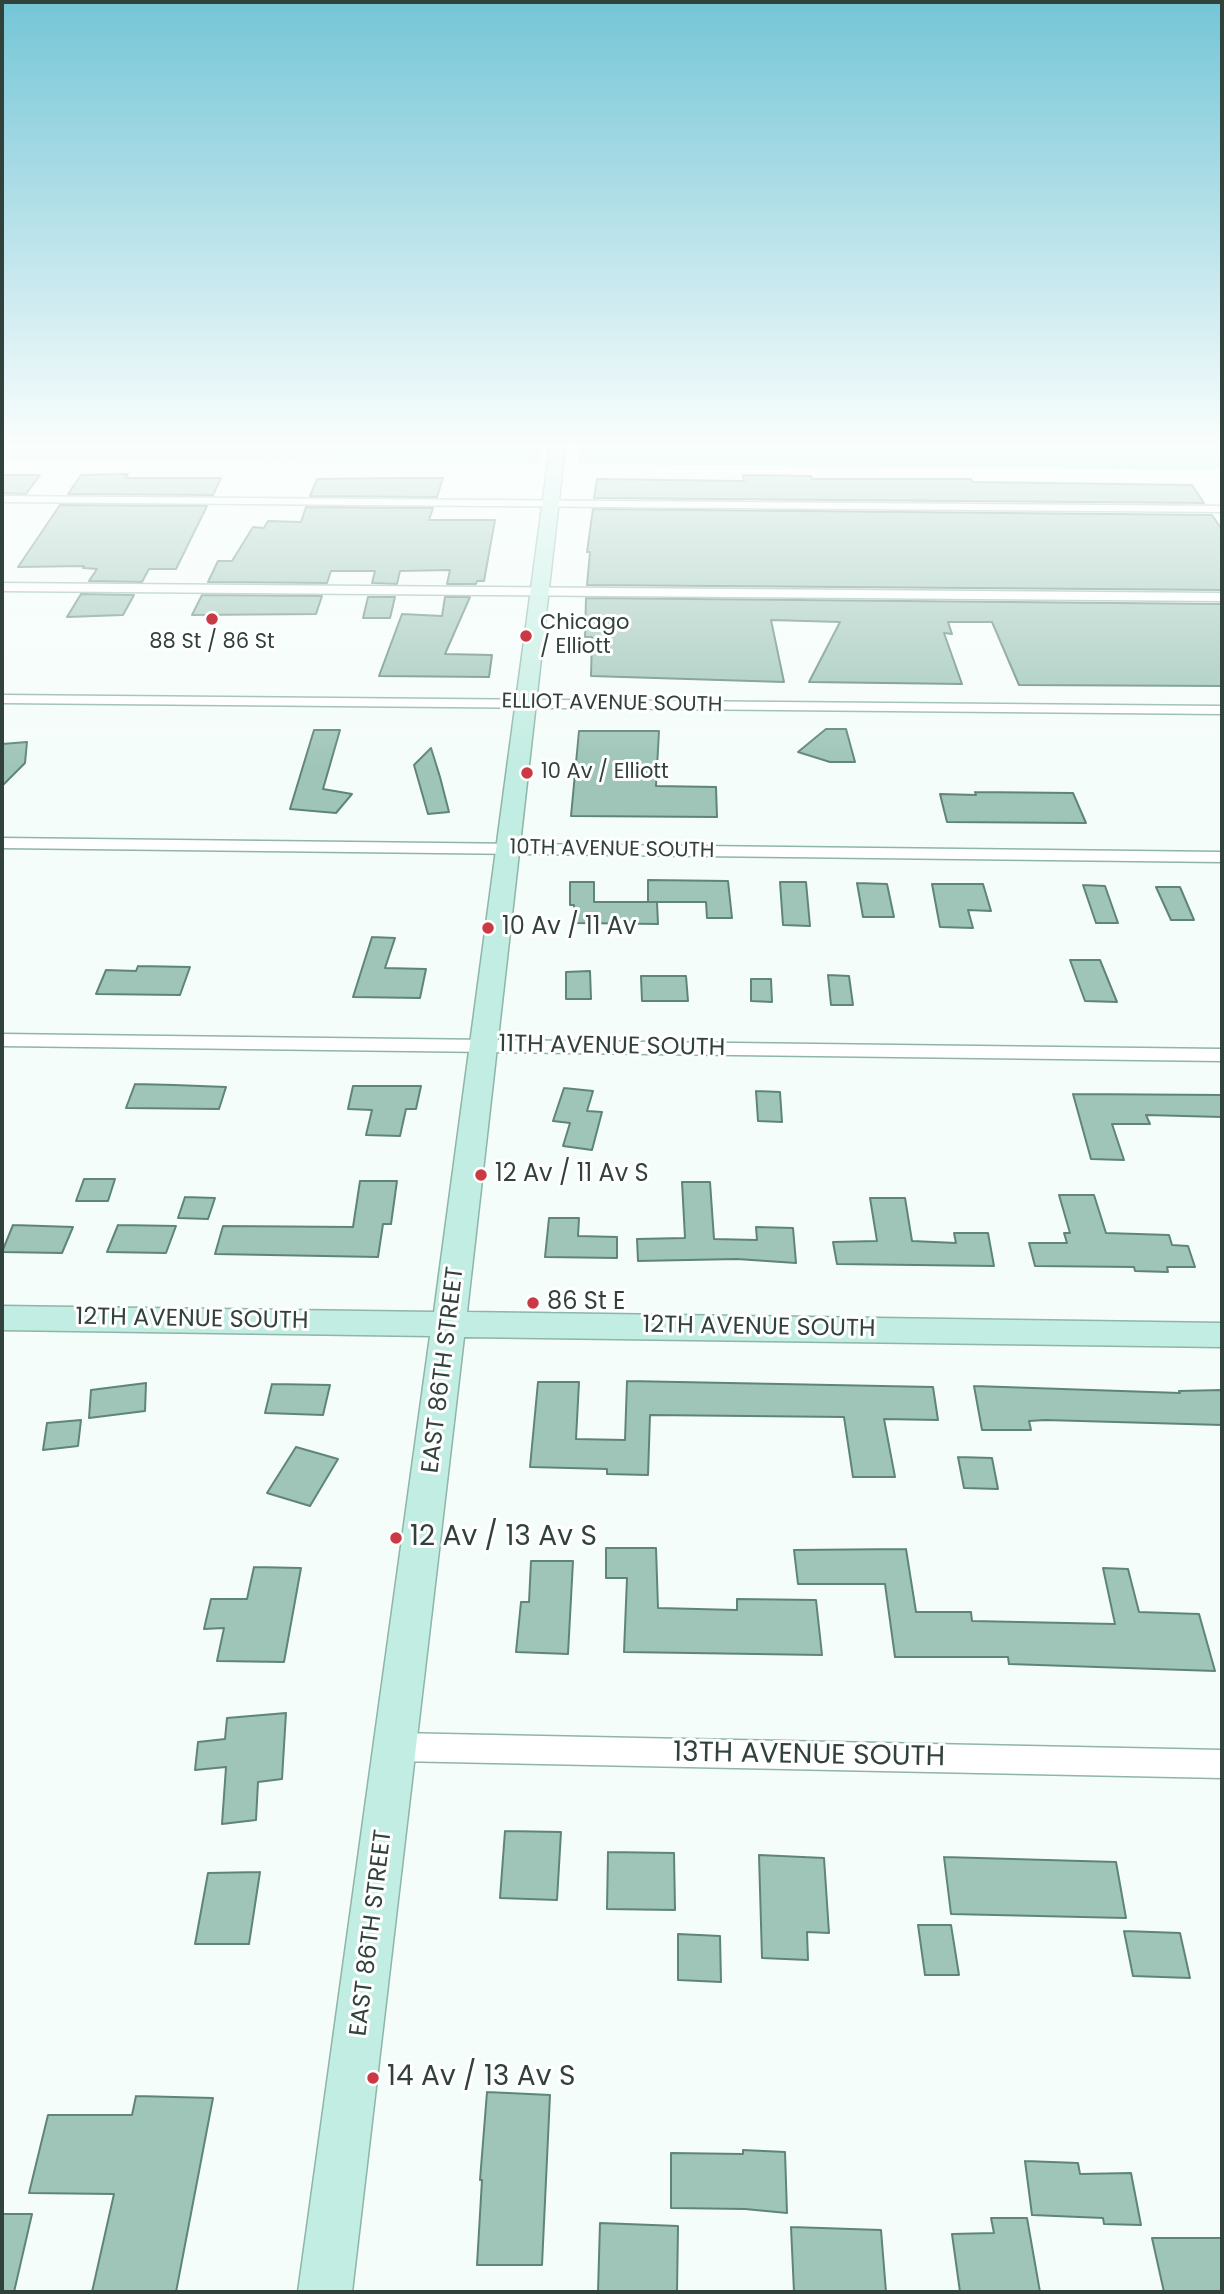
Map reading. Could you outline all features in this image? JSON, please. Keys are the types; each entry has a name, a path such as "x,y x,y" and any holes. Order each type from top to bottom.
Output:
{"street":[{"name":"EAST 86TH STREET","path":"325,2292 450,1324 545,554"},
{"path":"2,587 1222,597"},
{"name":"ELLIOT AVENUE SOUTH","path":"2,699 1222,710"},
{"name":"10TH AVENUE SOUTH","path":"2,843 1222,857"},
{"name":"11TH AVENUE SOUTH","path":"2,1041 1222,1055"},
{"name":"12TH AVENUE SOUTH","path":"2,1318 1222,1335"},
{"name":"13TH AVENUE SOUTH","path":"396,1748 1222,1764"}],"building":[{"path":"27,554 183,554 176,569 149,569 142,582 89,581 97,569 83,568 84,566 18,567"},
{"path":"236,554 489,554 484,581 477,581 476,584 447,584 450,570 400,571 397,584 372,583 375,571 331,571 327,583 208,582 218,561 232,561"},
{"path":"590,554 1222,554 1222,590 587,585"},
{"path":"81,594 134,595 123,615 67,617"},
{"path":"202,595 322,596 316,614 192,615"},
{"path":"368,597 395,597 390,618 363,618"},
{"path":"445,597 470,597 445,654 492,655 489,677 379,676 402,614 442,616"},
{"path":"586,598 1222,604 1222,686 1019,685 992,622 948,622 952,634 944,633 962,684 809,682 840,622 771,620 784,682 591,676 592,637 585,637"},
{"path":"826,729 846,729 855,762 830,762 798,752"},
{"path":"314,730 340,730 323,789 352,794 336,813 290,809"},
{"path":"579,731 659,731 656,786 716,787 717,817 571,816"},
{"path":"27,742 25,763 2,786 2,744"},
{"path":"431,748 449,812 428,814 414,765"},
{"path":"975,792 1073,793 1086,823 947,822 940,794 976,795"},
{"path":"648,880 728,881 732,918 707,918 706,902 648,902"},
{"path":"570,882 594,882 594,902 657,902 658,924 574,923 574,905 570,905"},
{"path":"780,882 806,882 810,926 783,925"},
{"path":"857,883 887,884 894,917 863,917"},
{"path":"932,884 983,884 991,911 968,910 973,928 940,927"},
{"path":"1083,885 1105,886 1118,923 1096,923"},
{"path":"1156,887 1180,887 1194,920 1171,920"},
{"path":"372,937 395,938 385,968 426,969 420,998 353,997"},
{"path":"1070,960 1100,960 1117,1002 1085,1001"},
{"path":"138,966 190,967 180,995 96,994 106,970 136,971"},
{"path":"590,971 591,999 566,999 566,972"},
{"path":"828,975 849,976 853,1005 831,1005"},
{"path":"641,976 686,976 688,1001 642,1001"},
{"path":"751,979 771,979 772,1002 751,1001"},
{"path":"135,1084 226,1087 219,1109 126,1108"},
{"path":"353,1086 421,1086 416,1109 406,1109 400,1136 366,1135 372,1110 348,1109"},
{"path":"564,1088 593,1091 587,1111 602,1112 592,1150 563,1146 570,1123 553,1121"},
{"path":"756,1091 780,1092 782,1122 758,1121"},
{"path":"1073,1094 1222,1095 1222,1117 1146,1115 1150,1124 1112,1124 1124,1160 1091,1159"},
{"path":"84,1179 115,1179 108,1201 76,1201"},
{"path":"360,1181 397,1181 391,1224 383,1224 378,1257 215,1254 223,1226 353,1227"},
{"path":"682,1182 710,1182 714,1239 757,1240 756,1227 793,1228 796,1263 737,1259 638,1261 637,1239 685,1238"},
{"path":"1059,1195 1094,1195 1106,1233 1169,1235 1172,1245 1188,1246 1195,1267 1167,1267 1168,1272 1135,1271 1134,1267 1035,1266 1029,1243 1067,1243 1064,1233 1070,1233"},
{"path":"185,1197 215,1198 208,1219 178,1218"},
{"path":"870,1198 905,1198 912,1241 956,1243 954,1233 988,1233 994,1266 837,1264 833,1242 877,1241"},
{"path":"549,1218 579,1218 578,1236 617,1237 617,1258 545,1257"},
{"path":"13,1225 73,1227 62,1253 2,1252"},
{"path":"118,1225 176,1226 166,1253 107,1252"},
{"path":"627,1381 933,1387 938,1420 884,1419 895,1477 853,1477 844,1417 650,1415 648,1475 607,1474 607,1469 530,1467 538,1382 579,1382 576,1439 625,1440"},
{"path":"146,1383 145,1411 89,1418 91,1390"},
{"path":"272,1384 330,1385 323,1415 265,1413"},
{"path":"974,1386 1180,1393 1179,1391 1222,1390 1222,1425 1045,1420 1029,1421 1031,1430 982,1430"},
{"path":"81,1420 78,1446 43,1450 47,1423"},
{"path":"296,1447 338,1459 310,1506 267,1493"},
{"path":"958,1457 992,1458 998,1489 964,1488"},
{"path":"606,1548 656,1548 658,1608 737,1610 737,1599 816,1600 822,1655 624,1652 627,1578 606,1578"},
{"path":"906,1549 916,1612 971,1612 972,1621 1115,1624 1103,1568 1128,1569 1139,1612 1199,1614 1215,1671 1009,1664 1008,1657 895,1657 885,1584 798,1584 794,1550"},
{"path":"531,1561 573,1561 568,1654 516,1652 521,1602 529,1602"},
{"path":"254,1567 301,1568 284,1662 217,1661 224,1628 204,1629 211,1599 247,1599"},
{"path":"286,1713 282,1779 258,1782 256,1820 222,1824 226,1767 195,1770 198,1742 225,1739 227,1718"},
{"path":"505,1831 561,1832 557,1900 500,1898"},
{"path":"608,1852 674,1853 675,1910 607,1909"},
{"path":"759,1855 824,1858 829,1933 807,1932 808,1960 762,1958"},
{"path":"944,1857 1116,1862 1126,1918 951,1914"},
{"path":"260,1872 249,1944 195,1944 208,1873"},
{"path":"918,1925 951,1925 959,1975 925,1975"},
{"path":"1124,1931 1180,1933 1190,1978 1133,1976"},
{"path":"678,1934 720,1936 721,1982 678,1980"},
{"path":"487,2092 550,2095 542,2265 477,2265"},
{"path":"136,2096 213,2098 176,2292 92,2292 114,2194 29,2193 48,2115 132,2115"},
{"path":"743,2150 785,2152 787,2213 745,2209 671,2208 671,2153 743,2154"},
{"path":"1025,2161 1078,2163 1080,2174 1131,2173 1141,2225 1104,2224 1103,2218 1032,2215"},
{"path":"2,2214 32,2214 14,2292 2,2292"},
{"path":"991,2218 1027,2218 1040,2292 960,2292 952,2234 994,2233"},
{"path":"600,2223 678,2226 677,2292 598,2292"},
{"path":"791,2227 881,2230 886,2292 794,2292"},
{"path":"1152,2238 1222,2238 1222,2292 1164,2292"}],"place":[{"name":"88 St / 86 St","path":"212,619"},
{"name":"Chicago / Elliott","path":"526,636"},
{"name":"10 Av / Elliott","path":"527,773"},
{"name":"10 Av / 11 Av","path":"488,928"},
{"name":"12 Av / 11 Av S","path":"481,1175"},
{"name":"86 St E","path":"533,1303"},
{"name":"12 Av / 13 Av S","path":"396,1538"},
{"name":"14 Av / 13 Av S","path":"373,2078"}]}
